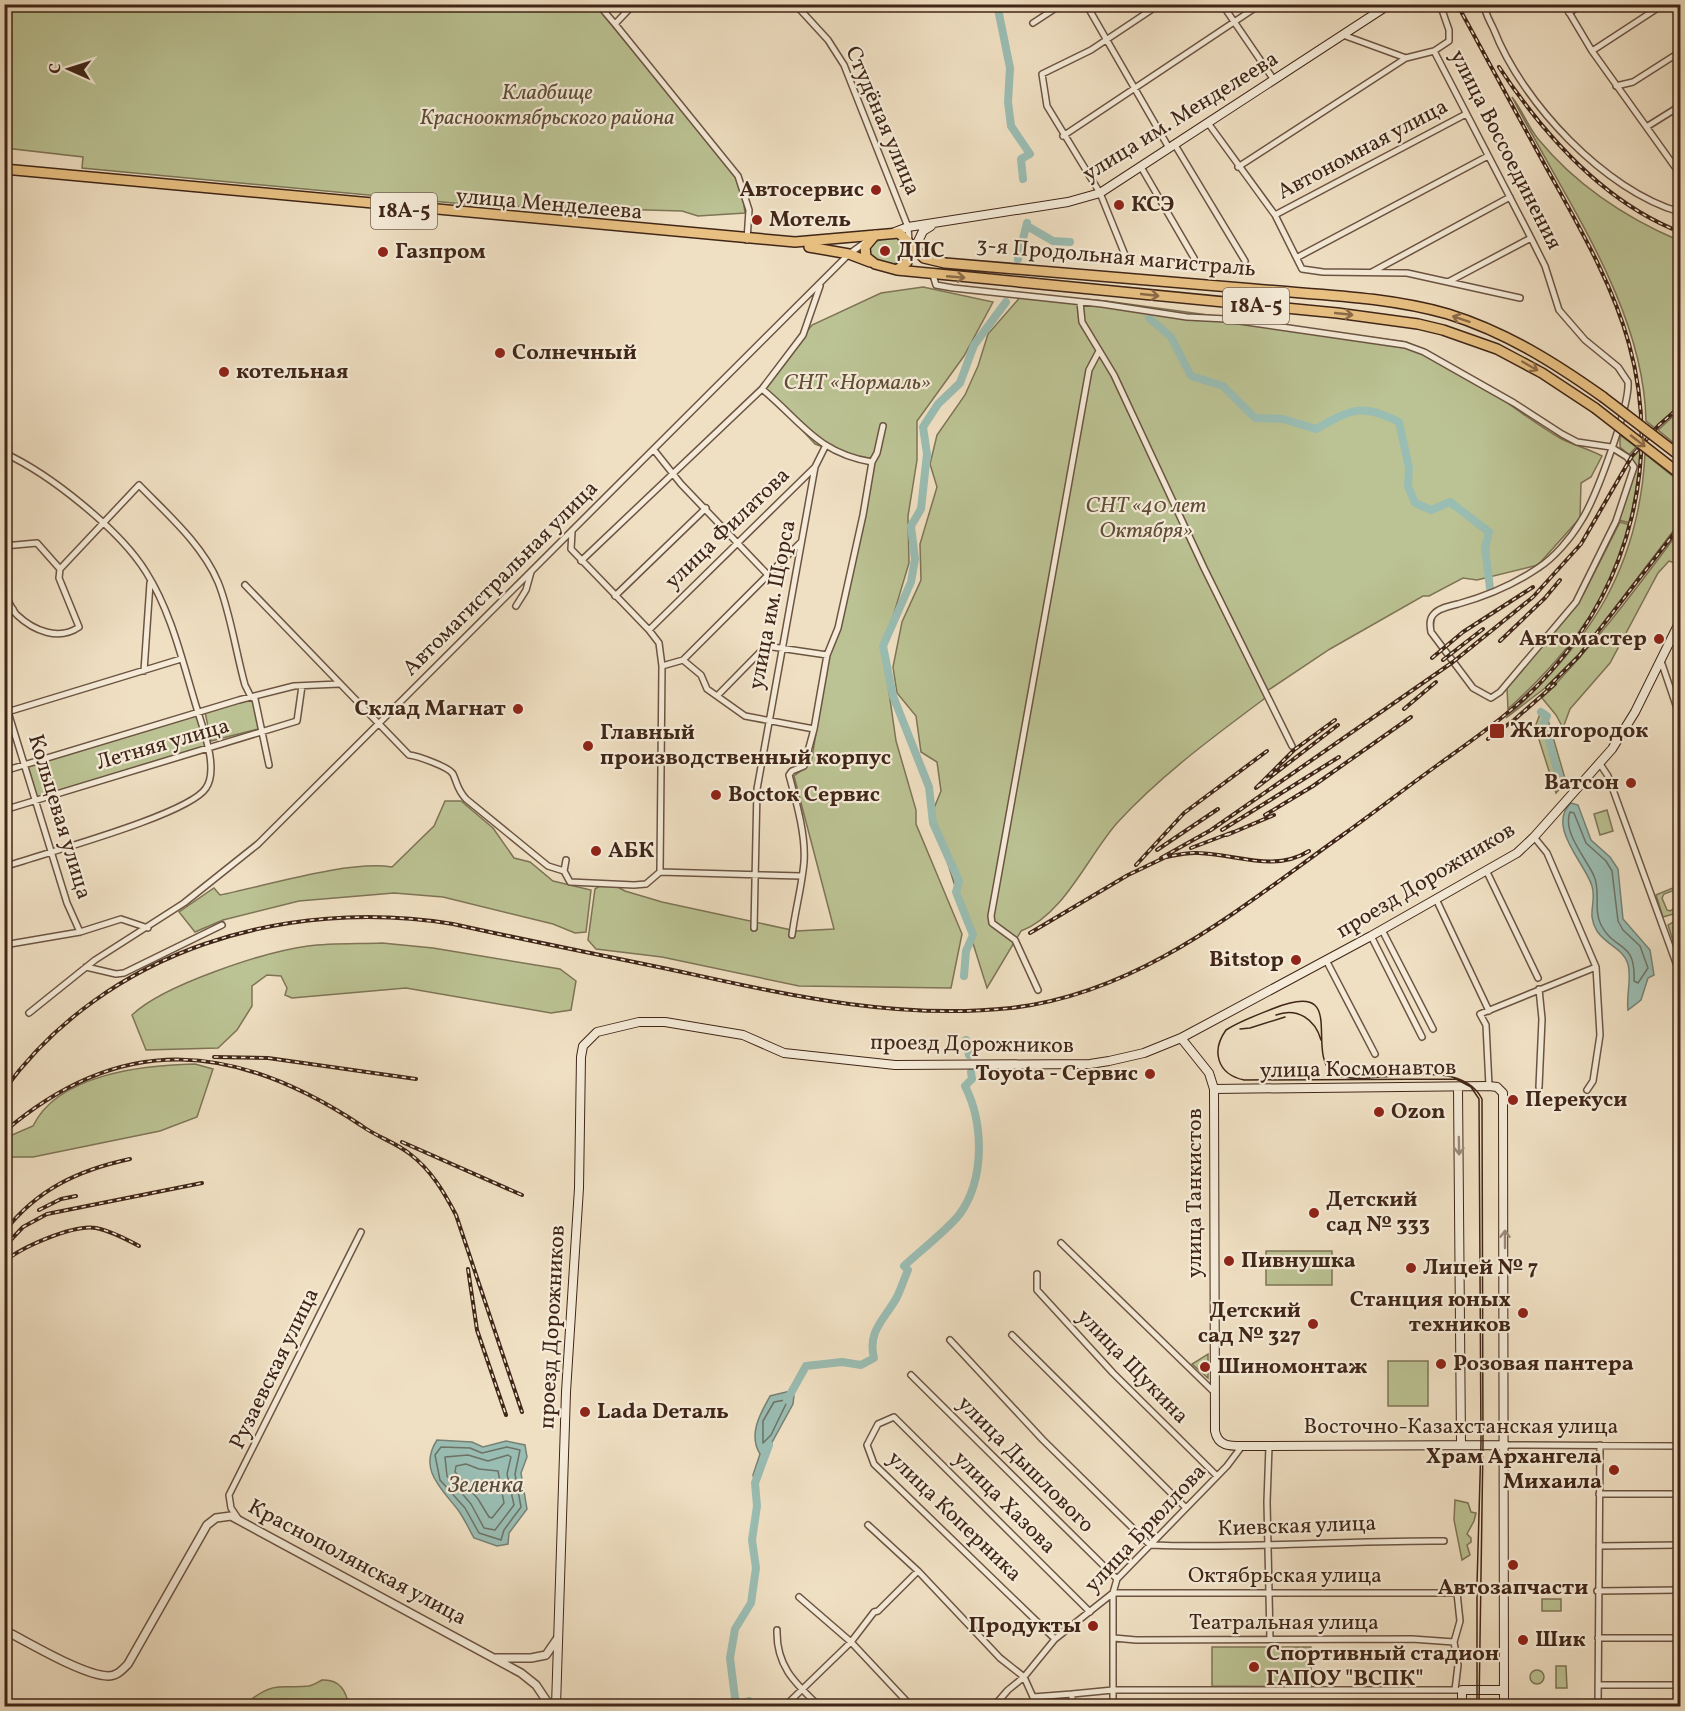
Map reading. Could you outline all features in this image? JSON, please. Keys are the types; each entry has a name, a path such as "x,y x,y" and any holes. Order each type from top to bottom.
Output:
{"highway":[{"name":"улица Менделеева","path":"4,168 804,246"},
{"name":"улица Менделеева","path":"4,174 748,240 803,242 872,238"},
{"name":"3-я Продольная магистраль","path":"895,232 911,250 924,258 945,263 1339,297 1422,308 1467,321 1503,335 1548,360 1604,397 1680,456"},
{"name":"18А-5","path":"872,238 895,232"},
{"path":"870,262 865,254 872,238"},
{"name":"3-я Продольная магистраль","path":"804,246 849,254 897,270 933,275 1337,313 1418,324 1443,330 1497,349 1542,374 1595,408 1680,474"},
{"path":"897,270 911,250"}],"main road":[{"name":"улица им. Менделеева","path":"938,222 1068,202 1100,193 1390,4"},
{"path":"895,232 908,227 938,222"},
{"path":"911,250 923,231 938,222"},
{"name":"проезд Дорожников","path":"556,1707 561,1503 579,1188 581,1057 583,1046 590,1036 608,1028 639,1022 665,1022 743,1035 784,1053 896,1065 1090,1064 1144,1053 1181,1038 1382,930 1517,853 1600,764 1626,728 1680,621"},
{"name":"улица Танкистов","path":"1181,1038 1209,1073 1214,1089 1216,1435 1226,1445 1242,1446"},
{"name":"улица Космонавтов","path":"1214,1089 1489,1086 1502,1090 1505,1189 1504,1445"},
{"path":"1458,1088 1461,1443"},
{"name":"Восточно-Казахстанская улица","path":"1242,1446 1461,1443 1504,1445"},
{"path":"1504,1445 1504,1707"},
{"path":"1462,1707 1458,1690 1504,1690"}],"street":[{"path":"598,4 738,176 748,210 748,240"},
{"path":"615,24 634,4"},
{"name":"Студёная улица","path":"795,4 828,40 844,65 908,227 911,250"},
{"path":"1033,23 1062,4"},
{"path":"1086,4 1133,89 1245,261"},
{"path":"1125,255 1100,193 1063,136 1047,106 1042,74 1091,50 1160,4"},
{"path":"1222,4 1275,80"},
{"path":"1063,136 1261,4"},
{"name":"улица Воссоединения","path":"1440,4 1449,30 1449,41 1434,51 1531,238 1550,281 1553,299 1566,322 1611,361 1628,382 1626,401 1611,447"},
{"path":"1484,4 1486,15 1502,51 1517,75 1571,143 1616,178 1680,212"},
{"path":"1564,4 1616,86 1679,167"},
{"path":"1569,13 1582,4"},
{"path":"1592,51 1664,4"},
{"path":"1675,4 1680,12"},
{"path":"1343,35 1406,58"},
{"path":"1238,167 1406,58 1434,51"},
{"path":"1616,86 1633,82 1680,52"},
{"path":"1648,126 1680,106"},
{"name":"Автономная улица","path":"1275,215 1466,114"},
{"path":"1208,123 1275,215 1302,269 1323,272 1407,273 1521,298"},
{"path":"1298,257 1488,156"},
{"path":"1141,166 1194,258"},
{"path":"1371,272 1510,197"},
{"name":"Автомагистральная улица","path":"29,1012 86,967 148,928 224,873 258,844 849,254 872,238"},
{"path":"1448,282 1531,238"},
{"path":"933,275 936,285 1187,317 1226,319 1406,345 1424,352 1572,440 1611,447 1632,462 1632,475 1616,521 1583,590 1562,621 1500,692 1491,698 1480,694 1431,632 1430,621 1433,613 1493,593 1541,567 1568,539 1582,519 1611,447"},
{"path":"581,561 762,389 792,353 803,335 821,282"},
{"path":"1080,302 1082,322 1119,385 1204,568 1292,746"},
{"path":"1038,990 1015,940 992,923 991,916 1089,370 1100,351"},
{"path":"762,389 825,447 848,458 872,462"},
{"path":"792,935 804,862 802,823 795,807 789,776 792,771 804,766 814,729 827,655 838,628 872,462 877,453 883,426"},
{"name":"улица Филатова","path":"649,630 815,467 825,447"},
{"path":"654,450 681,484 768,576"},
{"path":"4,453 61,489 120,540 147,573 181,659 209,748 210,781 205,791 150,820 4,867"},
{"name":"улица им. Щорса","path":"754,928 757,789 815,467"},
{"path":"4,594 17,615 44,632 60,635 79,627 59,578 60,569 139,485 179,526 210,566 219,584 236,654 251,697 255,699 269,765"},
{"path":"615,596 706,508"},
{"path":"573,530 571,549 649,630 658,643 662,666 660,872"},
{"path":"662,666 683,660 802,541"},
{"path":"4,543 37,543 60,569"},
{"path":"516,606 526,590 532,570"},
{"path":"144,671 151,582"},
{"path":"245,585 339,684 381,723 409,755 422,757 433,765 448,768 456,788 466,800 548,866 564,871"},
{"path":"4,621 13,609"},
{"path":"717,696 766,646 827,655"},
{"name":"Кольцевая улица","path":"7,712 181,659"},
{"path":"683,660 702,675 708,689 745,716 814,729"},
{"path":"1660,661 1680,717"},
{"name":"Летняя улица","path":"4,771 251,697 302,686 339,684"},
{"name":"Летняя улица","path":"4,810 297,721 302,686"},
{"name":"Кольцевая улица","path":"4,699 67,903 80,932"},
{"path":"1600,764 1612,786 1680,974"},
{"path":"1534,837 1547,853 1596,967 1600,1035 1593,1081 1587,1089"},
{"path":"566,860 564,871 570,882 646,884 660,872 801,876"},
{"path":"1486,870 1538,978"},
{"path":"1436,899 1489,1011"},
{"path":"4,945 80,932 121,919 148,928"},
{"path":"86,967 116,974 124,973 222,925"},
{"path":"1382,930 1433,1029"},
{"path":"1371,936 1422,1037"},
{"path":"1326,960 1375,1054"},
{"path":"1489,1086 1486,1025 1480,1014 1596,967"},
{"path":"1539,989 1542,1019 1539,1087"},
{"name":"Рузаевская улица","path":"239,1520 231,1508 230,1495 361,1232"},
{"path":"1061,1243 1214,1392"},
{"name":"улица Щукина","path":"1037,1274 1037,1290 1113,1373 1217,1476"},
{"path":"1012,1335 1185,1507"},
{"path":"950,1340 1043,1440 1150,1545"},
{"name":"улица Дышлового","path":"911,1375 1117,1579"},
{"name":"улица Хазова","path":"894,1417 1090,1612"},
{"name":"улица Коперника","path":"894,1417 878,1424 867,1444 874,1464 1055,1639"},
{"name":"Восточно-Казахстанская улица","path":"1504,1445 1680,1446"},
{"path":"1598,1707 1600,1445"},
{"name":"улица Брюллова","path":"994,1707 1008,1689 1024,1677 1055,1639 1113,1593 1117,1579 1217,1476 1242,1446"},
{"path":"1269,1446 1267,1545 1270,1639"},
{"path":"1599,1494 1680,1494"},
{"name":"Краснополянская улица","path":"4,1630 83,1669 109,1676 119,1673 128,1664 207,1525 223,1515 239,1520 493,1658 536,1685 550,1707"},
{"path":"868,1525 918,1571 1000,1658 1024,1677 1033,1697 1033,1707"},
{"name":"Киевская улица","path":"1150,1545 1267,1545 1351,1543 1373,1540 1444,1542"},
{"path":"1599,1546 1680,1545"},
{"path":"785,1707 801,1688 851,1642 874,1612 878,1611 918,1571"},
{"path":"1598,1591 1680,1590"},
{"path":"1113,1593 1113,1707"},
{"name":"Октябрьская улица","path":"1113,1593 1457,1593 1460,1621 1454,1642"},
{"path":"799,1597 851,1642 911,1707"},
{"path":"777,1630 777,1645 783,1666 819,1707"},
{"path":"493,1658 531,1658 546,1654 554,1647 559,1634"},
{"name":"Театральная улица","path":"1114,1638 1136,1640 1412,1639 1454,1642"},
{"path":"1598,1638 1680,1638"},
{"path":"1033,1697 1113,1690 1458,1690 1458,1665 1454,1642"},
{"path":"1598,1685 1680,1684"},
{"path":"1072,1694 1072,1707"}],"green space":[{"name":"Кладбище Краснооктябрьского района","path":"5,5 595,5 734,173 742,192 745,213 698,216 682,211 474,205 82,168 83,157 5,148"},
{"path":"1512,97 1535,135 1569,172 1622,211 1680,241 1680,404 1655,428 1646,421 1642,378 1631,336 1616,294 1576,213"},
{"path":"895,235 906,246 905,259 890,266 869,257 868,244"},
{"name":"СНТ «Нормаль»","path":"923,287 993,302 964,356 917,421 917,460 908,516 909,563 883,650 896,741 916,810 916,824 962,934 951,988 799,986 662,957 596,949 588,940 595,889 603,884 612,884 625,891 662,902 796,931 834,929 794,776 811,763 830,651 873,465 815,444 763,387 812,325 881,293"},
{"name":"СНТ «40 лет Октября»","path":"1023,294 1106,301 1406,342 1447,362 1560,438 1602,456 1591,477 1581,483 1580,518 1538,565 1477,580 1463,578 1429,596 1423,596 1330,649 1267,691 1264,699 1169,773 1117,823 1074,884 1050,912 1021,931 987,988 932,813 941,791 937,762 921,752 916,716 897,693 893,667 902,622 921,580 920,544 937,487 930,464 937,435 965,395 978,366 988,334"},
{"path":"1680,410 1680,448 1658,430"},
{"path":"1620,435 1636,447 1629,455 1620,447"},
{"path":"1640,450 1641,458 1630,523 1619,520 1619,516 1635,472 1632,458"},
{"path":"1645,454 1680,482 1680,522 1581,652 1545,688 1506,718 1562,661 1585,632 1604,601 1620,568 1632,533 1641,495"},
{"path":"1620,522 1630,525 1614,572 1601,597 1566,649 1508,709 1507,688 1584,593"},
{"path":"1680,530 1678,564 1669,561 1658,573 1610,663 1570,709 1563,728 1542,698 1597,638"},
{"path":"256,697 262,728 211,741 205,712"},
{"path":"1540,714 1548,720 1566,782 1556,793 1535,727"},
{"path":"196,715 206,746 37,797 28,766"},
{"path":"445,801 461,801 493,828 514,858 530,862 553,881 591,890 586,932 575,933 553,924 443,897 394,893 299,901 223,920 195,932 179,912 214,888 220,895 331,870 353,867 392,867 434,826"},
{"path":"1607,810 1613,831 1600,835 1594,814"},
{"path":"1680,885 1680,888 1664,894 1662,898 1667,910 1670,911 1679,906 1680,912 1663,917 1656,895"},
{"path":"1680,918 1680,922 1673,928 1680,948 1680,963 1668,925"},
{"path":"382,943 433,948 560,969 576,981 571,1010 551,1013 406,988 292,998 285,995 287,988 281,976 267,975 252,986 252,1006 237,1030 218,1048 146,1050 132,1015 166,992 266,955 317,945"},
{"path":"195,1064 213,1069 197,1117 160,1131 33,1157 5,1157 5,1138 33,1126 45,1108 82,1084 128,1070"},
{"path":"1266,1251 1332,1251 1332,1285 1266,1285"},
{"path":"1208,1354 1208,1378 1192,1364"},
{"path":"1388,1361 1428,1361 1428,1406 1388,1406"},
{"path":"1455,1500 1468,1503 1471,1512 1476,1513 1467,1534 1471,1538 1471,1542 1467,1545 1470,1555 1462,1560 1454,1520"},
{"path":"1542,1599 1561,1599 1561,1611 1542,1611"},
{"path":"1212,1647 1311,1647 1311,1687 1212,1686"},
{"path":"1556,1666 1566,1666 1567,1688 1556,1688"},
{"path":"1537,1670 1542,1672 1544,1677 1542,1682 1537,1684 1532,1682 1530,1677 1532,1672"},
{"path":"322,1680 338,1684 346,1695 349,1706 253,1706 253,1698 268,1689 309,1686"}],"water":[{"path":"1571,803 1578,805 1591,840 1610,857 1618,869 1623,919 1650,950 1654,975 1648,978 1641,1000 1628,1010 1628,964 1622,954 1601,936 1594,925 1592,886 1565,833 1564,812"},
{"path":"790,1391 794,1395 793,1404 764,1457 755,1483 753,1475 760,1454 755,1439 759,1417 770,1396"},
{"name":"Зеленка","path":"437,1440 472,1442 483,1447 506,1441 525,1445 527,1457 521,1473 527,1509 509,1533 508,1544 497,1546 474,1538 460,1513 434,1478 430,1460"}],"waterway":[{"path":"997,4 1010,68 1008,102 1011,126 1030,154 1021,159 1023,179"},
{"path":"1018,259 1027,223"},
{"path":"1027,226 1053,241 1070,242"},
{"path":"964,976 966,951 973,935 956,892 959,881 933,823 929,787 893,696 883,646 911,582 915,559 911,526 921,509 927,454 923,427 938,404 960,383 974,345 1006,302"},
{"path":"1149,318 1171,337 1191,376 1223,386 1255,418 1283,419 1316,429 1348,413 1366,411 1375,412 1399,422 1409,468 1408,486 1415,503 1431,510 1450,502 1489,532 1485,548 1490,588"},
{"path":"1541,712 1547,716 1544,723 1561,783"},
{"path":"966,1040 969,1055"},
{"path":"787,1400 806,1366 842,1362 861,1365 874,1358 872,1349 875,1333 898,1294 908,1270 904,1266 954,1221 968,1201 974,1185 979,1152 976,1117 965,1086 972,1079 971,1072"},
{"path":"749,1706 749,1701 736,1706 730,1658 735,1629 751,1603 756,1568 752,1540 757,1506 755,1483 769,1445"}],"tram line":[{"path":"1477,1706 1477,1584 1481,1443 1479,1099 1471,1087 1456,1079 1244,1080 1228,1073 1222,1067 1218,1053 1221,1038 1226,1030 1272,1009 1296,1002 1311,1003 1318,1010 1321,1021 1322,1050 1326,1064 1334,1075 1351,1078 1414,1075 1455,1078 1470,1085 1482,1099 1483,1444 1479,1706"},
{"path":"1276,1015 1291,1013 1304,1017 1314,1026 1321,1040"},
{"path":"1240,1029 1285,1017"}],"railway":[{"path":"4,1090 46,1041 94,1001 147,968 204,944 265,927 327,919 390,918 453,924 845,1004 927,1011 969,1011 1011,1008 1058,999 1103,985 1146,966 1188,943 1267,890 1483,732 1512,709 1551,671 1578,636 1601,598 1619,559 1632,517 1639,475 1641,431 1638,388 1629,344 1613,298 1581,231 1457,4"},
{"path":"1499,67 1535,117 1578,164 1601,185 1652,219 1680,232"},
{"path":"1309,851 1282,861 1269,862 1193,853 1161,858 1211,830 1453,662 1533,597 1581,544 1632,456 1659,425 1680,407"},
{"path":"1547,688 1579,656 1680,526"},
{"path":"1500,641 1545,598 1560,580"},
{"path":"1432,658 1463,632 1533,587"},
{"path":"1443,660 1483,629"},
{"path":"1404,709 1436,682"},
{"path":"1488,739 1514,720 1555,684"},
{"path":"1265,815 1313,786 1411,717"},
{"path":"1335,720 1294,750 1256,788 1338,725"},
{"path":"1136,865 1184,813 1267,751"},
{"path":"1222,830 1339,757"},
{"path":"1157,850 1218,809"},
{"path":"1227,835 1274,815"},
{"path":"1191,848 1233,832"},
{"path":"1030,933 1128,875 1168,856"},
{"path":"214,1057 268,1058 416,1079"},
{"path":"4,1132 48,1099 93,1076 137,1063 181,1060 225,1065 270,1078 316,1098 418,1160 442,1190 456,1215 522,1412"},
{"path":"402,1142 522,1195"},
{"path":"4,1232 30,1204 60,1184 93,1169 130,1159"},
{"path":"4,1247 23,1227 47,1214 202,1183"},
{"path":"39,1210 61,1199 76,1196"},
{"path":"4,1262 22,1250 48,1238 86,1228 107,1231 139,1246"},
{"path":"468,1269 477,1330 506,1415"}],"place":[{"name":"Автосервис","path":"876,190"},
{"name":"КСЭ","path":"1119,205"},
{"name":"Мотель","path":"757,220"},
{"name":"ДПС","path":"885,251"},
{"name":"Газпром","path":"383,252"},
{"name":"Солнечный","path":"500,353"},
{"name":"котельная","path":"224,372"},
{"name":"Автомастер","path":"1659,639"},
{"name":"Склад Магнат","path":"518,709"},
{"name":"Жилгородок","path":"1497,731"},
{"name":"Главный производственный корпус","path":"588,746"},
{"name":"Ватсон","path":"1631,783"},
{"name":"Восtок Сервис","path":"716,795"},
{"name":"АБК","path":"596,851"},
{"name":"Bitstop","path":"1296,960"},
{"name":"Toyota - Сервис","path":"1150,1074"},
{"name":"Перекуси","path":"1513,1100"},
{"name":"Ozon","path":"1379,1112"},
{"name":"Детский сад № 333","path":"1314,1213"},
{"name":"Пивнушка","path":"1229,1261"},
{"name":"Лицей № 7","path":"1411,1268"},
{"name":"Станция юных техников","path":"1523,1313"},
{"name":"Детский сад № 327","path":"1313,1324"},
{"name":"Розовая пантера","path":"1441,1364"},
{"name":"Шиномонтаж","path":"1205,1367"},
{"name":"Lada Dеталь","path":"585,1412"},
{"name":"Храм Архангела Михаила","path":"1614,1470"},
{"name":"Автозапчасти","path":"1513,1565"},
{"name":"Продукты","path":"1093,1626"},
{"name":"Шик","path":"1523,1640"},
{"name":"Спортивный стадион ГАПОУ \"ВСПК\"","path":"1254,1667"}]}
